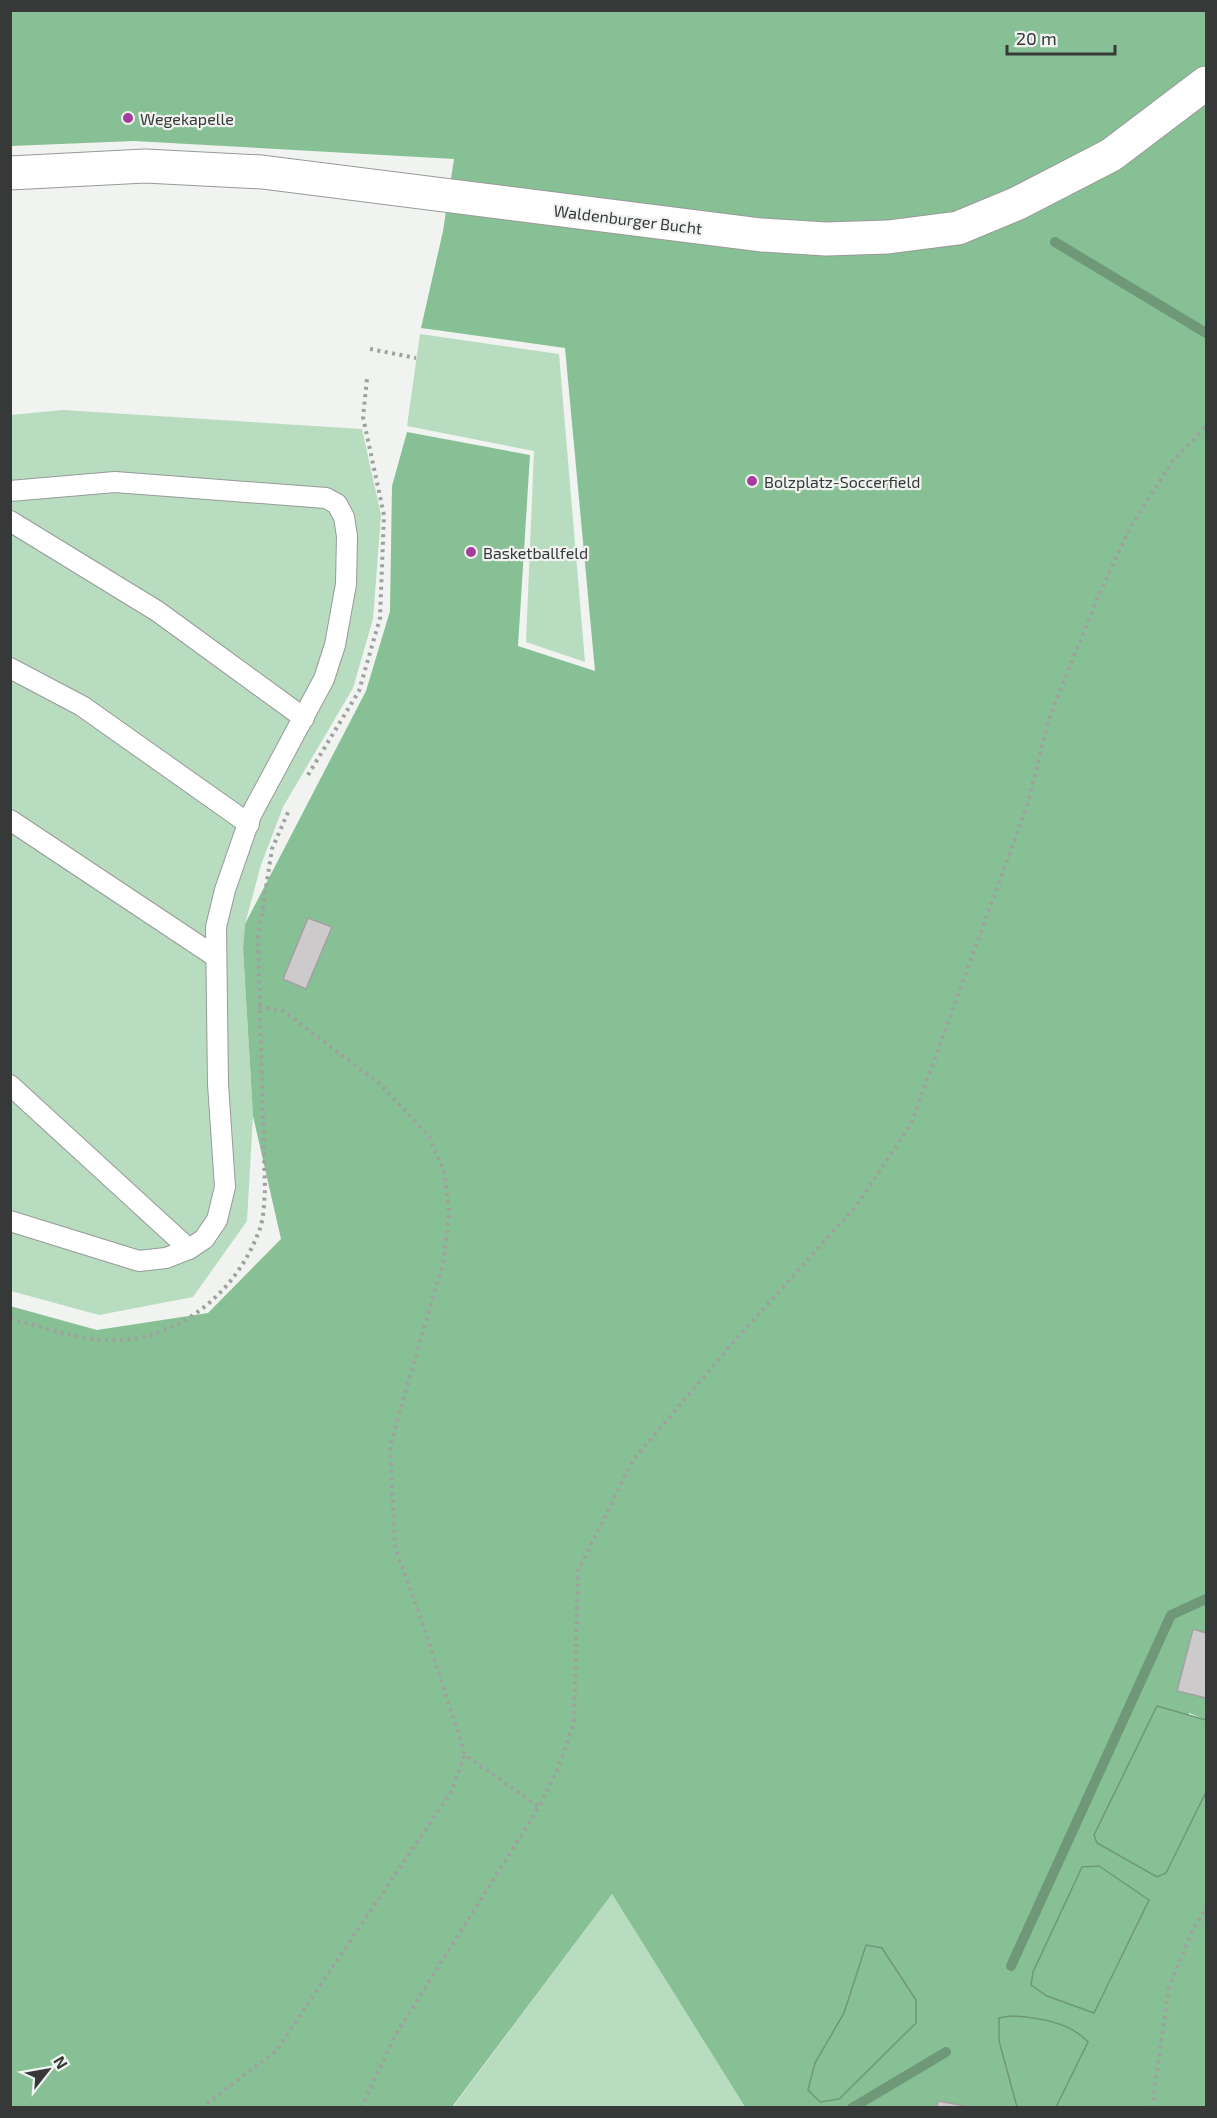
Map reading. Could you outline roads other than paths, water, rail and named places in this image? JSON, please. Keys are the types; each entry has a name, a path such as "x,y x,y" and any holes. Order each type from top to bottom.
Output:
{"street":[{"name":"Waldenburger Bucht","path":"10,173 145,166 262,172 761,235 826,239 888,237 958,228 1016,204 1111,155 1206,83"}],"lane":[{"path":"10,491 115,482 326,498 337,504 344,517 347,536 346,584 328,667 249,824 225,890 216,927 218,1084 225,1187 217,1220 204,1239 189,1249 166,1257 139,1261 10,1221"},
{"path":"10,521 157,611 304,718"},
{"path":"10,668 82,706 249,824"},
{"path":"10,820 216,957"},
{"path":"10,1085 189,1249"}],"waterway":[{"path":"1055,242 1206,333"},
{"path":"1011,1966 1171,1615 1206,1599"},
{"path":"852,2108 946,2052"}],"place":[{"name":"Wegekapelle","path":"128,118"},
{"name":"Bolzplatz-Soccerfield","path":"752,481"},
{"name":"Basketballfeld","path":"471,552"}]}
